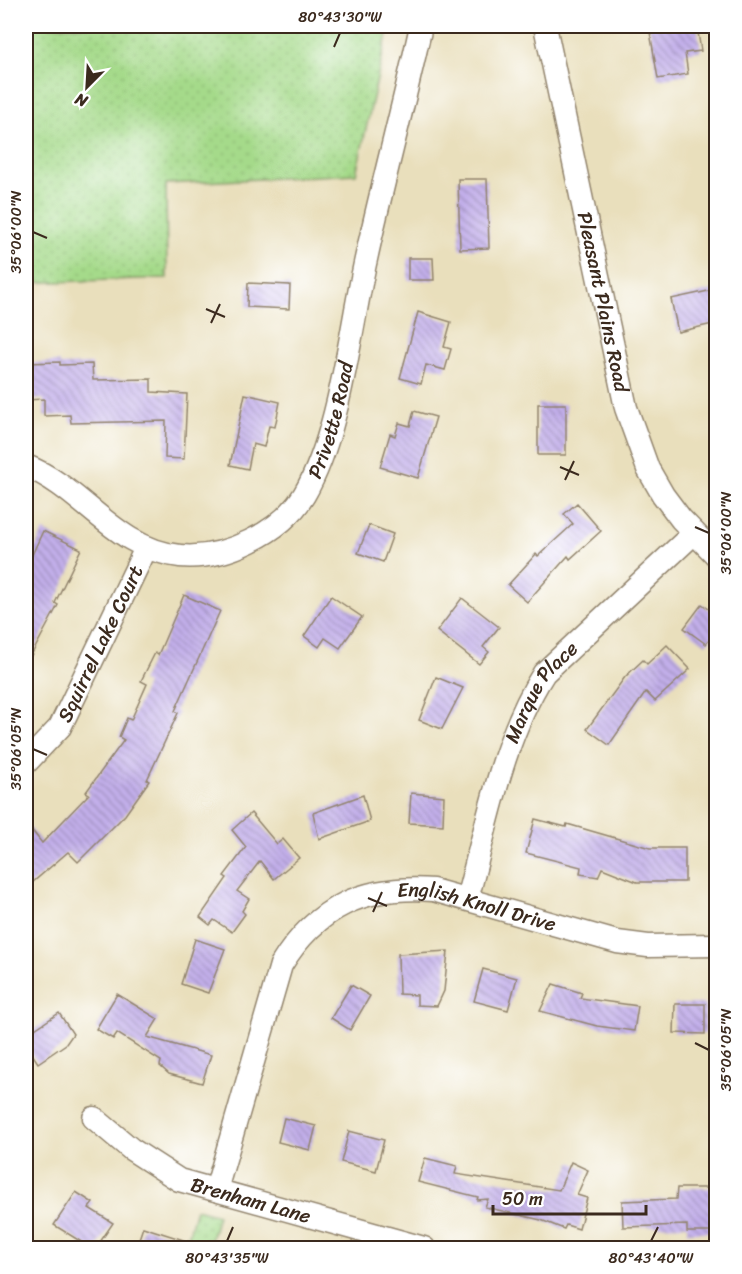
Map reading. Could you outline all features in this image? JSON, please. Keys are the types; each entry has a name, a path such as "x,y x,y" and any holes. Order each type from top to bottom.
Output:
{"street":[{"name":"Privette Road","path":"26,466 63,488 110,527 146,548 181,556 224,553 269,532 303,497 320,465 338,400 366,256 421,26"},
{"name":"Pleasant Plains Road","path":"545,26 626,408 648,469 663,495 694,533 717,555"},
{"name":"Marque Place","path":"467,899 506,756 526,702 544,673 694,533"},
{"name":"Squirrel Lake Court","path":"26,763 60,727 146,548"},
{"name":"English Knoll Drive","path":"216,1190 281,965 292,948 315,922 334,909 368,893 406,888 433,890 617,942 648,945 717,945"},
{"name":"Brenham Lane","path":"94,1118 161,1171 179,1180 424,1248"}],"green space":[{"path":"26,26 389,26 356,174 166,184 167,278 26,283"},
{"path":"196,1209 218,1215 209,1248 185,1248"}],"building":[{"path":"649,26 697,26 701,51 685,53 688,74 658,79"},
{"path":"458,179 487,179 489,248 460,249"},
{"path":"408,258 433,258 434,280 408,280"},
{"path":"248,283 290,285 289,309 247,307"},
{"path":"713,290 717,323 678,332 671,299"},
{"path":"418,312 451,322 444,347 451,349 445,370 426,365 421,384 400,378"},
{"path":"60,362 60,365 92,364 93,380 151,379 151,392 187,394 184,459 165,458 166,421 71,423 70,415 44,416 44,399 26,400 26,363"},
{"path":"245,394 280,402 275,427 269,426 264,447 253,444 248,469 230,465"},
{"path":"538,404 566,404 566,455 538,455"},
{"path":"414,411 436,417 418,478 380,467 390,434 395,436 399,423 410,426"},
{"path":"577,503 601,531 570,559 568,556 527,602 508,585 536,554 538,556 573,524 564,514"},
{"path":"369,525 393,534 383,562 358,553"},
{"path":"43,531 81,549 55,603 58,605 26,665 26,568"},
{"path":"184,595 220,611 175,711 178,713 147,780 149,781 125,815 78,862 68,852 26,888 26,823 42,843 89,794 86,792 124,740 119,737 127,718 131,720 147,684 141,681 155,653 158,655"},
{"path":"331,596 362,617 340,648 325,638 319,647 304,636"},
{"path":"462,598 499,627 483,647 489,652 479,664 437,631"},
{"path":"702,604 717,615 717,630 706,644 684,628"},
{"path":"667,645 690,669 655,701 646,692 609,745 587,729 625,677 643,660 647,664"},
{"path":"436,677 463,688 442,729 419,720"},
{"path":"411,793 444,796 443,825 409,823"},
{"path":"363,795 370,821 319,839 313,813"},
{"path":"251,813 277,844 283,839 299,858 274,879 260,861 237,891 249,899 242,911 245,914 232,932 214,920 210,925 200,917 227,878 224,876 246,847 232,830"},
{"path":"535,819 566,827 567,824 650,848 685,848 685,882 637,882 602,868 598,877 580,874 581,867 526,853"},
{"path":"195,939 225,949 208,993 181,984"},
{"path":"448,951 444,991 437,1006 417,1005 417,995 399,994 398,954"},
{"path":"483,969 517,978 508,1010 474,1001"},
{"path":"553,984 582,993 580,998 638,1006 634,1031 597,1026 540,1011"},
{"path":"351,985 370,996 350,1030 331,1018"},
{"path":"117,994 158,1019 147,1037 211,1055 202,1083 169,1074 160,1066 161,1061 117,1033 113,1039 96,1029"},
{"path":"675,1004 705,1004 705,1034 674,1033"},
{"path":"59,1013 73,1034 66,1044 38,1063 26,1045 26,1035"},
{"path":"284,1118 316,1126 310,1150 278,1142"},
{"path":"349,1131 384,1140 376,1171 341,1162"},
{"path":"425,1158 457,1166 455,1174 559,1190 571,1162 588,1170 577,1195 587,1198 579,1229 566,1225 564,1229 541,1220 485,1207 488,1199 477,1200 478,1197 418,1182"},
{"path":"677,1188 717,1188 717,1232 687,1232 687,1225 623,1227 622,1201 676,1199"},
{"path":"76,1192 93,1203 89,1208 113,1223 96,1248 91,1248 54,1225"},
{"path":"143,1227 199,1245 198,1248 136,1248"}]}
